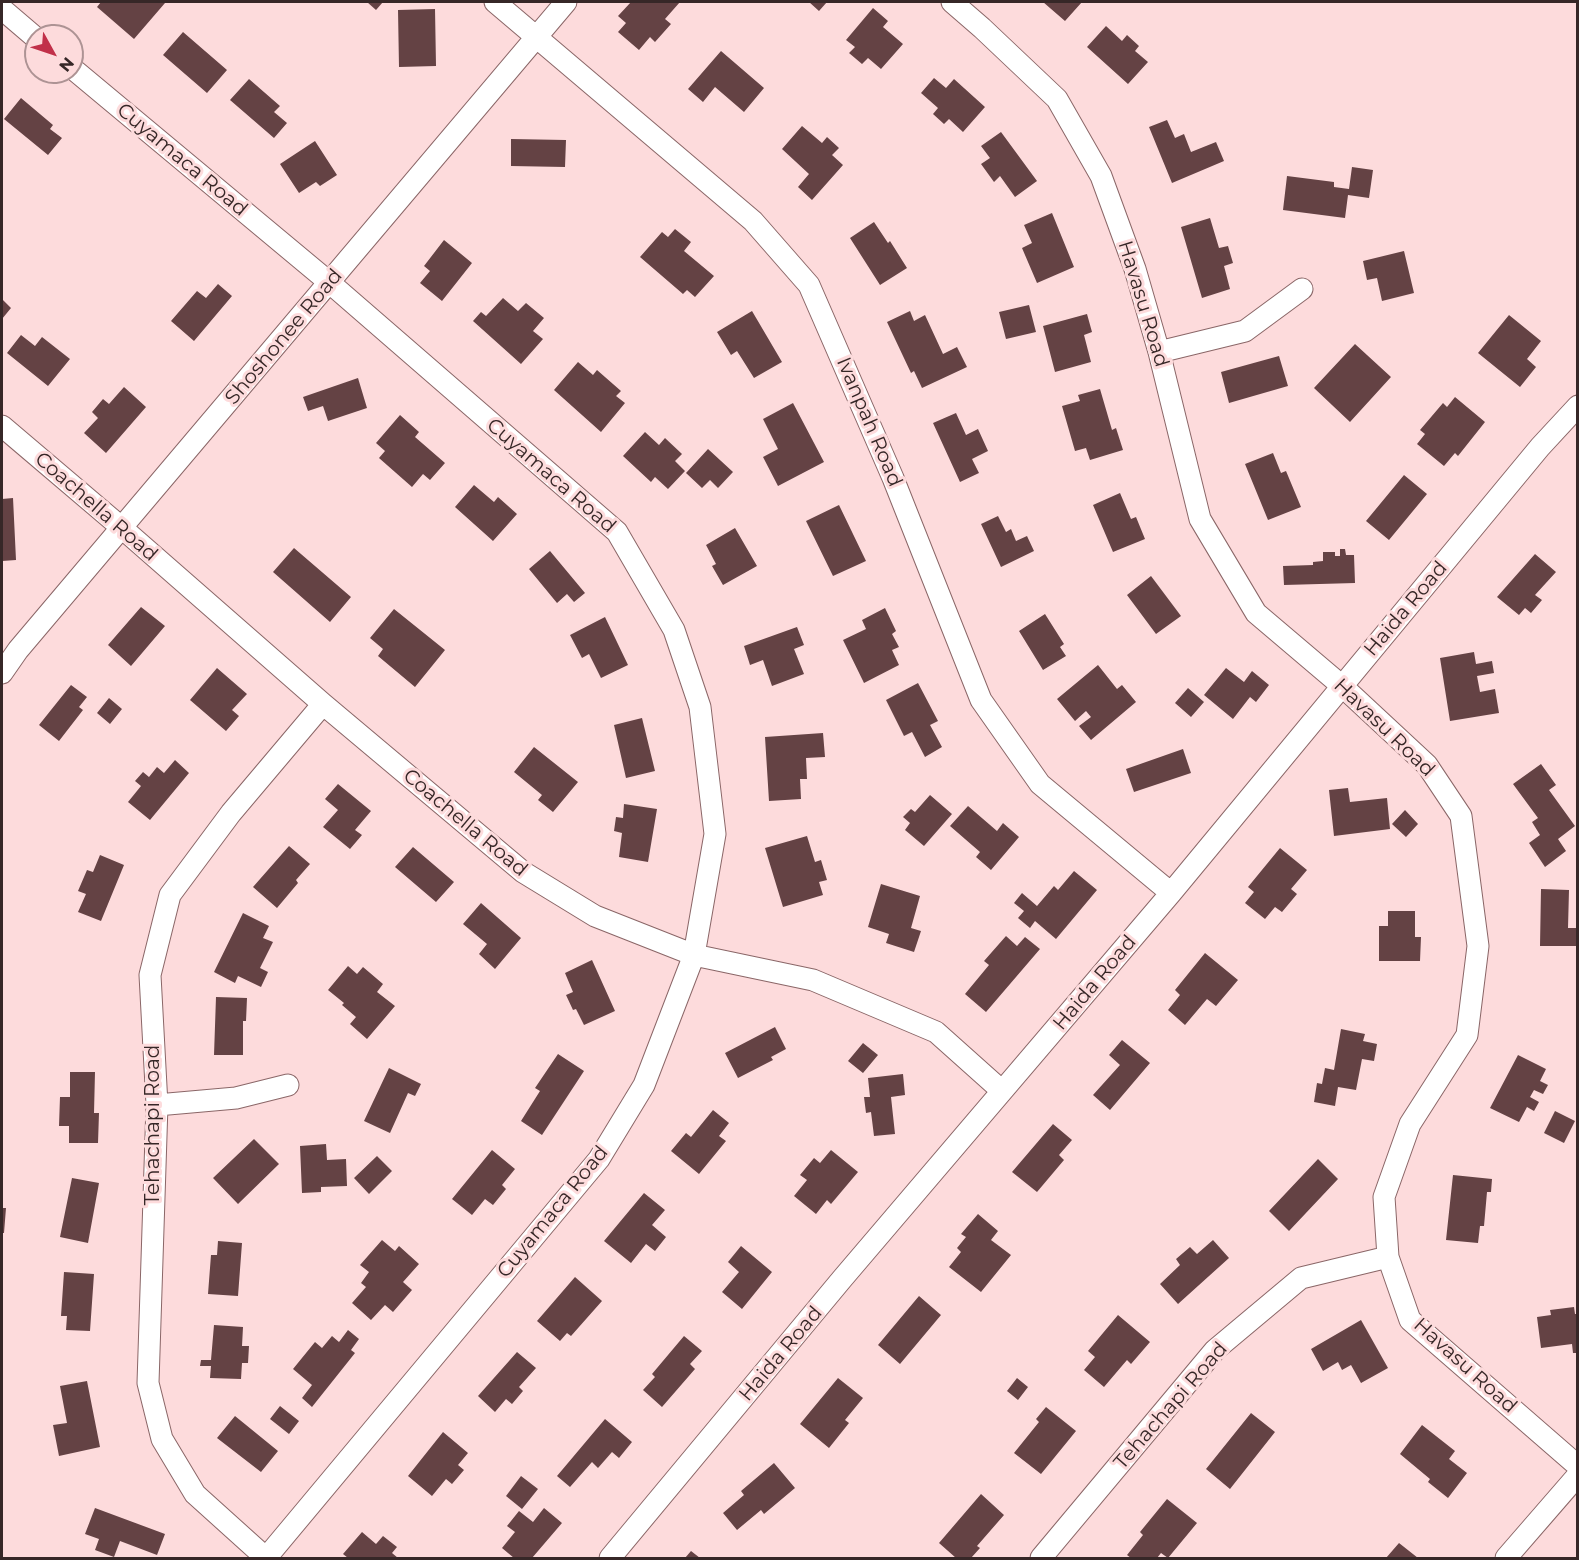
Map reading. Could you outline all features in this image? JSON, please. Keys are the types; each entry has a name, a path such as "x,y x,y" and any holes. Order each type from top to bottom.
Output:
{"street":[{"name":"Ivanpah Road","path":"495,2 753,221 809,285 893,478 981,700 1040,784 1171,893"},
{"name":"Shoshonee Road","path":"2,673 18,650 566,2"},
{"name":"Havasu Road","path":"952,2 1057,99 1101,176 1135,268 1200,519 1256,613 1342,686 1426,765 1461,816 1478,946 1467,1035 1410,1124 1384,1197 1388,1257 1410,1320 1578,1466"},
{"path":"2,9 24,28"},
{"name":"Cuyamaca Road","path":"84,78 330,283 617,532 674,630 700,707 715,834 694,955 644,1085 599,1160 266,1558"},
{"path":"1158,352 1245,331 1302,289"},
{"name":"Haida Road","path":"610,1558 842,1279 1171,893 1540,447 1578,406"},
{"name":"Coachella Road","path":"2,426 323,704 522,872 595,916 694,955 813,980 936,1032 1002,1091"},
{"name":"Tehachapi Road","path":"266,1558 195,1494 162,1439 148,1383 157,1105 150,975 170,895 231,813 323,704"},
{"path":"157,1105 236,1098 288,1084"},
{"name":"Tehachapi Road","path":"1041,1558 1215,1350 1301,1278 1388,1257"},
{"path":"1506,1558 1578,1474"}],"building":[{"path":"101,2 165,3 134,39 97,7"},
{"path":"367,2 383,2 376,10"},
{"path":"631,2 680,2 665,19 671,24 655,42 650,37 639,50 618,32 626,23 618,16"},
{"path":"809,2 827,2 819,11"},
{"path":"1043,2 1082,2 1065,21"},
{"path":"873,8 888,21 883,27 903,44 881,69 868,58 862,64 849,53 855,47 846,40"},
{"path":"435,9 436,66 399,67 398,10"},
{"path":"1106,26 1122,41 1127,35 1139,46 1135,51 1148,62 1128,84 1087,47"},
{"path":"183,32 227,70 207,93 163,55"},
{"path":"721,51 764,88 744,112 715,87 703,102 688,89"},
{"path":"934,78 946,88 954,79 985,107 963,132 949,119 944,124 933,114 938,108 921,93"},
{"path":"249,79 280,106 274,112 287,123 274,138 230,100"},
{"path":"21,98 53,125 50,129 62,138 48,155 4,119"},
{"path":"1167,120 1175,138 1184,134 1191,152 1216,142 1224,161 1172,183 1149,127"},
{"path":"802,126 822,143 827,137 839,148 832,155 843,165 812,200 798,187 809,174 782,149"},
{"path":"1001,132 1037,181 1015,197 1000,176 994,182 981,164 990,158 981,146"},
{"path":"511,139 566,140 565,167 511,166"},
{"path":"315,141 337,175 320,186 316,182 299,193 280,164"},
{"path":"1352,167 1373,170 1369,198 1348,195 1345,218 1283,210 1287,176 1334,182 1334,187 1349,189"},
{"path":"1052,213 1074,267 1037,283 1022,248 1032,243 1024,225"},
{"path":"1210,218 1219,248 1228,246 1233,263 1224,266 1230,289 1202,298 1181,227"},
{"path":"874,222 888,243 890,241 907,268 880,285 850,238"},
{"path":"675,229 691,242 684,251 714,276 695,297 687,290 683,294 640,257 662,232 668,237"},
{"path":"444,240 472,263 442,301 420,283 430,271 424,266"},
{"path":"1404,251 1414,293 1382,301 1377,278 1367,280 1363,261"},
{"path":"218,284 232,296 194,341 171,321 197,291 206,298"},
{"path":"503,298 518,311 526,303 544,318 533,331 543,339 521,364 473,321 481,312 486,316"},
{"path":"2,299 11,308 2,319"},
{"path":"1029,305 1036,332 1006,339 999,312"},
{"path":"752,311 782,362 754,378 737,351 731,355 717,332"},
{"path":"910,311 914,321 925,315 943,354 957,347 967,367 922,388 914,371 911,373 887,322"},
{"path":"1087,314 1092,332 1084,335 1091,362 1055,372 1043,326"},
{"path":"1509,315 1541,341 1527,359 1536,367 1520,387 1478,353"},
{"path":"21,335 35,346 42,337 70,359 48,386 7,353"},
{"path":"1355,344 1391,377 1350,422 1314,388"},
{"path":"1279,356 1288,386 1229,403 1221,372"},
{"path":"578,362 593,375 597,370 621,391 616,396 625,403 601,432 554,390"},
{"path":"358,378 367,408 328,421 323,406 308,411 303,397"},
{"path":"124,387 146,407 106,453 84,433 98,418 92,412 103,399 109,404"},
{"path":"1100,389 1112,430 1116,428 1123,450 1090,460 1086,448 1075,451 1062,406 1080,401 1078,395"},
{"path":"1455,397 1485,422 1458,456 1455,453 1444,466 1417,444 1425,434 1420,430 1443,403 1447,407"},
{"path":"793,403 824,462 778,486 763,457 778,449 763,419"},
{"path":"956,413 966,435 978,429 988,451 972,459 979,473 960,482 933,423"},
{"path":"400,415 419,432 415,437 445,463 430,480 423,474 412,487 379,458 385,451 376,443"},
{"path":"645,432 659,445 665,438 682,454 675,461 685,471 668,489 655,477 651,482 623,456"},
{"path":"708,449 733,472 718,488 710,480 702,488 686,473"},
{"path":"1273,453 1281,473 1286,471 1301,507 1268,520 1245,464"},
{"path":"1404,475 1427,494 1389,540 1366,521"},
{"path":"474,485 494,502 498,497 517,514 493,541 455,507"},
{"path":"1120,493 1131,519 1136,517 1145,539 1113,552 1093,505"},
{"path":"13,498 16,560 2,561 2,499"},
{"path":"839,505 866,561 833,576 806,521"},
{"path":"998,516 1006,532 1011,529 1016,541 1027,536 1034,551 1001,567 981,524"},
{"path":"735,528 757,566 723,585 712,566 716,564 706,545"},
{"path":"294,548 351,597 330,622 273,572"},
{"path":"1340,549 1345,549 1346,555 1354,555 1355,583 1284,585 1283,566 1313,565 1313,562 1323,561 1323,552 1335,552 1335,556 1340,556"},
{"path":"550,551 585,593 574,602 567,594 557,603 529,569"},
{"path":"1535,554 1556,572 1535,595 1542,600 1531,613 1525,608 1519,615 1497,597"},
{"path":"1151,576 1181,616 1156,634 1127,595"},
{"path":"141,607 165,626 131,666 108,645"},
{"path":"885,608 896,631 892,634 899,647 892,650 899,665 864,683 843,640 866,629 862,620"},
{"path":"394,609 445,650 415,687 378,656 383,649 370,638"},
{"path":"1045,614 1064,644 1060,647 1066,656 1043,670 1019,631"},
{"path":"605,617 628,665 601,678 589,654 582,658 570,635"},
{"path":"797,627 804,645 794,649 804,674 772,686 763,660 750,665 744,646"},
{"path":"1474,652 1476,664 1492,661 1494,673 1477,676 1480,692 1495,689 1499,713 1450,721 1440,658"},
{"path":"1098,665 1117,689 1122,685 1136,702 1091,740 1079,726 1091,717 1086,711 1075,721 1057,699"},
{"path":"217,668 247,694 232,710 239,716 226,731 190,700"},
{"path":"1226,668 1244,682 1252,671 1269,685 1256,702 1250,697 1233,719 1204,695"},
{"path":"918,683 938,721 930,725 942,747 925,757 912,732 904,736 886,700"},
{"path":"71,685 87,697 79,707 83,710 59,741 39,725"},
{"path":"1188,688 1204,702 1191,717 1175,703"},
{"path":"109,698 122,709 110,724 97,713"},
{"path":"642,718 655,771 626,778 614,725"},
{"path":"823,733 825,757 806,758 807,779 800,779 801,799 769,801 765,737"},
{"path":"534,747 578,782 553,812 538,800 542,795 514,772"},
{"path":"1183,749 1191,773 1134,792 1126,769"},
{"path":"175,760 189,773 150,820 128,802 141,786 135,781 143,772 149,777 157,767 164,773"},
{"path":"1541,764 1556,785 1549,790 1575,826 1558,839 1566,851 1545,867 1529,843 1540,835 1532,822 1538,818 1513,784"},
{"path":"338,784 371,811 355,830 362,835 350,849 323,827 338,810 325,799"},
{"path":"1348,788 1350,802 1387,798 1390,829 1334,836 1329,790"},
{"path":"930,795 952,814 924,846 905,830 910,823 903,817 911,809 915,812"},
{"path":"624,804 657,809 648,862 619,857 622,833 614,831 616,817 623,818"},
{"path":"968,806 997,831 1003,823 1019,837 991,870 976,857 980,852 950,826"},
{"path":"1405,810 1418,824 1406,837 1392,824"},
{"path":"807,836 815,862 821,860 827,880 819,882 823,895 783,907 765,848"},
{"path":"289,846 310,864 296,880 298,883 277,908 253,887"},
{"path":"413,847 454,882 436,902 395,867"},
{"path":"1280,848 1307,870 1291,889 1297,894 1282,912 1275,907 1265,919 1245,903 1254,892 1248,887"},
{"path":"100,855 124,865 101,921 78,912 86,894 78,891 87,870 93,872"},
{"path":"1074,871 1097,890 1056,939 1035,921 1030,928 1018,918 1024,911 1014,903 1022,893 1037,906 1054,886 1058,890"},
{"path":"881,884 920,896 911,928 921,931 914,952 886,943 889,934 868,927"},
{"path":"1541,889 1569,890 1568,928 1576,928 1576,946 1540,946"},
{"path":"481,903 521,938 495,969 479,954 487,944 463,924"},
{"path":"1388,911 1415,911 1415,937 1421,937 1420,961 1379,961 1379,926 1388,926"},
{"path":"243,913 269,926 263,938 273,942 260,968 268,972 261,987 238,976 235,983 214,972"},
{"path":"1006,936 1017,946 1025,937 1040,949 986,1012 965,994 989,965 984,961"},
{"path":"1205,953 1238,980 1216,1006 1207,999 1185,1025 1168,1010 1180,995 1175,990"},
{"path":"592,960 615,1011 584,1025 566,995 573,992 565,973"},
{"path":"348,966 357,974 363,967 383,984 377,992 395,1006 367,1039 350,1024 356,1017 328,990"},
{"path":"216,997 247,998 246,1021 243,1021 243,1055 214,1055"},
{"path":"775,1027 786,1049 771,1057 773,1060 738,1078 725,1053"},
{"path":"1341,1029 1365,1034 1363,1041 1377,1044 1374,1061 1362,1059 1356,1090 1338,1087 1335,1106 1314,1102 1317,1083 1322,1084 1325,1068 1334,1070"},
{"path":"1122,1040 1150,1063 1110,1110 1093,1095 1120,1065 1109,1055"},
{"path":"863,1043 878,1055 863,1073 848,1061"},
{"path":"558,1054 584,1071 542,1135 521,1121 540,1091 535,1088"},
{"path":"1518,1055 1546,1069 1540,1081 1548,1085 1543,1094 1534,1090 1530,1097 1539,1102 1534,1111 1527,1107 1519,1122 1490,1108"},
{"path":"389,1068 421,1084 415,1096 408,1093 390,1133 364,1121"},
{"path":"70,1072 95,1072 94,1113 99,1113 98,1143 69,1143 69,1126 59,1126 60,1097 70,1097"},
{"path":"903,1074 905,1095 891,1097 895,1134 874,1136 871,1112 866,1113 864,1097 870,1097 868,1078"},
{"path":"713,1110 729,1123 719,1136 726,1141 699,1174 671,1151 686,1133 691,1137"},
{"path":"1555,1111 1575,1121 1564,1143 1544,1133"},
{"path":"1053,1124 1072,1140 1059,1155 1064,1160 1037,1192 1012,1172"},
{"path":"254,1139 279,1164 238,1204 213,1178"},
{"path":"326,1144 327,1160 346,1159 347,1186 321,1187 321,1192 302,1193 300,1146"},
{"path":"492,1150 515,1169 502,1185 506,1189 493,1205 485,1199 472,1215 452,1199"},
{"path":"831,1150 858,1172 831,1204 827,1200 816,1214 794,1196 807,1180 800,1175 814,1158 820,1163"},
{"path":"377,1156 392,1171 369,1194 354,1178"},
{"path":"1318,1159 1338,1179 1289,1231 1269,1211"},
{"path":"1453,1175 1492,1179 1491,1192 1487,1192 1484,1226 1480,1226 1478,1243 1446,1240"},
{"path":"72,1178 99,1183 88,1243 60,1237"},
{"path":"644,1193 665,1210 652,1225 666,1237 655,1251 646,1244 631,1263 604,1241"},
{"path":"2,1208 6,1208 4,1233 2,1233"},
{"path":"978,1214 998,1231 991,1240 1011,1255 981,1292 949,1267 961,1252 957,1248 966,1237 961,1234"},
{"path":"382,1240 395,1251 399,1246 419,1264 403,1282 412,1290 393,1312 385,1305 371,1320 352,1303 366,1287 361,1283 369,1272 360,1265"},
{"path":"1213,1240 1229,1258 1178,1304 1160,1284 1180,1265 1176,1259 1190,1247 1197,1254"},
{"path":"218,1241 242,1243 238,1296 208,1294 211,1255 217,1255"},
{"path":"741,1246 772,1272 742,1309 722,1292 739,1272 728,1262"},
{"path":"64,1272 94,1274 90,1331 66,1330 67,1316 61,1316"},
{"path":"575,1277 602,1301 571,1336 567,1333 560,1341 537,1321"},
{"path":"919,1296 941,1315 900,1364 878,1345"},
{"path":"1574,1307 1575,1314 1578,1314 1578,1353 1573,1353 1572,1344 1541,1348 1537,1317 1551,1315 1550,1310"},
{"path":"1118,1315 1150,1342 1131,1364 1127,1360 1104,1387 1084,1370 1095,1357 1088,1351"},
{"path":"1361,1320 1388,1368 1361,1383 1351,1365 1342,1370 1338,1362 1323,1371 1311,1349"},
{"path":"214,1325 243,1327 242,1346 249,1346 248,1363 242,1363 241,1379 210,1378 211,1366 200,1366 201,1360 211,1360"},
{"path":"348,1330 359,1339 351,1350 355,1353 312,1407 302,1398 312,1385 293,1369 315,1342 322,1348 332,1336 339,1342"},
{"path":"684,1336 702,1351 690,1364 695,1369 662,1407 643,1390 655,1377 652,1374"},
{"path":"517,1352 536,1368 519,1387 523,1391 512,1404 506,1399 495,1412 478,1396"},
{"path":"838,1378 863,1398 845,1420 849,1423 829,1448 800,1424"},
{"path":"1017,1378 1028,1387 1018,1400 1007,1391"},
{"path":"87,1381 100,1447 59,1456 53,1425 67,1423 60,1386"},
{"path":"280,1406 299,1421 289,1434 270,1419"},
{"path":"1046,1407 1076,1431 1041,1474 1014,1453 1039,1422 1036,1419"},
{"path":"1251,1413 1275,1432 1230,1489 1206,1469"},
{"path":"235,1416 278,1451 261,1472 217,1438"},
{"path":"605,1419 632,1442 619,1458 612,1452 598,1468 592,1462 570,1487 557,1476"},
{"path":"1422,1425 1455,1451 1449,1459 1467,1473 1448,1498 1428,1482 1430,1479 1400,1454"},
{"path":"443,1432 468,1453 458,1465 464,1470 452,1484 446,1479 432,1496 408,1476"},
{"path":"774,1463 795,1488 764,1514 761,1510 737,1530 723,1513 744,1495 741,1491"},
{"path":"521,1476 538,1489 522,1509 506,1496"},
{"path":"981,1494 1004,1515 977,1546 980,1548 971,1558 956,1558 939,1543"},
{"path":"1167,1499 1197,1523 1168,1558 1161,1553 1157,1558 1131,1558 1127,1555 1143,1535 1140,1532"},
{"path":"95,1508 165,1534 157,1555 120,1541 114,1557 95,1550 99,1539 85,1534"},
{"path":"544,1508 562,1523 532,1558 514,1558 502,1548 515,1532 507,1526 519,1511 533,1522"},
{"path":"362,1532 376,1544 383,1536 397,1547 392,1553 398,1558 348,1558 343,1554"},
{"path":"1399,1543 1418,1558 1386,1558"},
{"path":"691,1551 700,1558 685,1558"}]}
